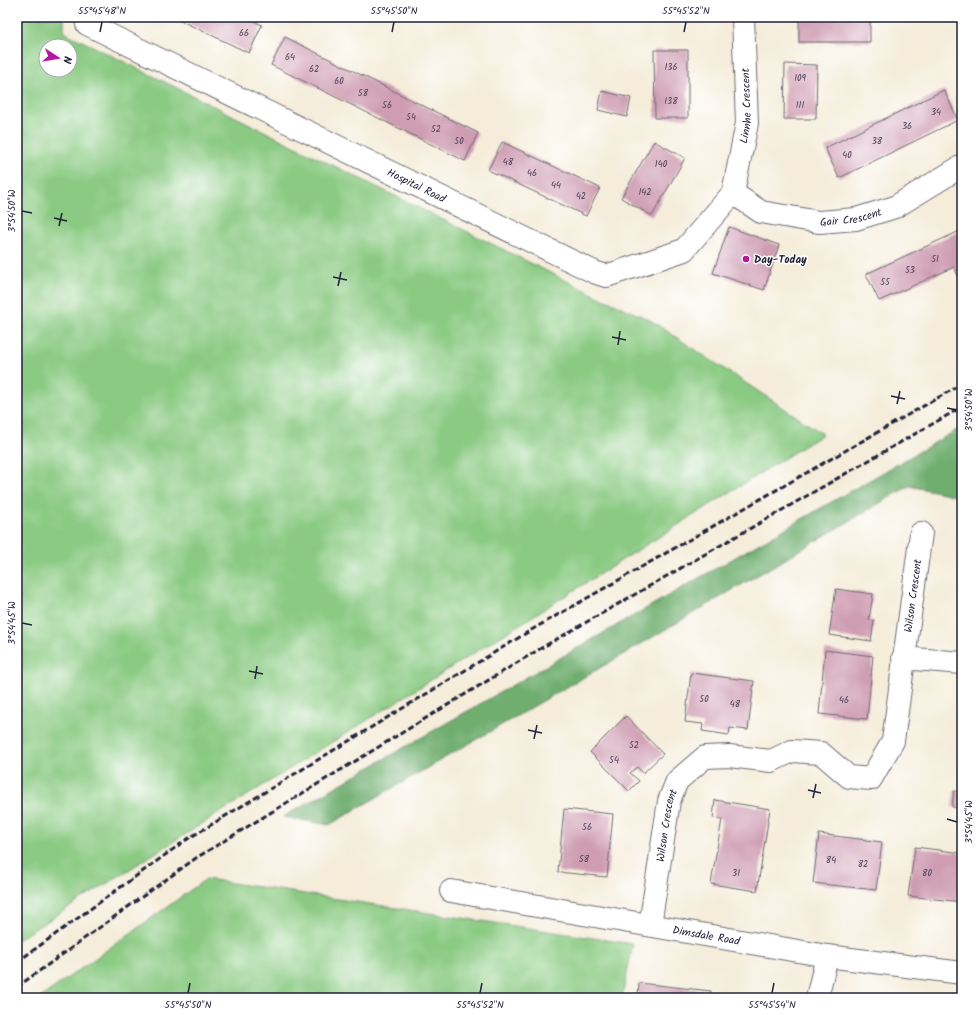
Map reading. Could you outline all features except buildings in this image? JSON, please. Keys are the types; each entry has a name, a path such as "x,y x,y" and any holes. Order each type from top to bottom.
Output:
{"street":[{"name":"Linnhe Crescent","path":"733,193 747,123 743,17"},
{"name":"Hospital Road","path":"86,20 587,268 606,276 684,250 733,193"},
{"name":"Gair Crescent","path":"733,193 761,212 818,222 856,220 895,207 962,166"},
{"name":"Wilson Crescent","path":"650,925 669,801 677,781 705,757 729,756 771,761 792,751 821,753 849,777 871,780 892,741 921,533"},
{"path":"903,658 962,663"},
{"name":"Dimsdale Road","path":"451,890 827,956 962,973"},
{"path":"817,998 827,956"}],"green space":[{"path":"17,17 64,17 64,32 76,38 38,38 38,78 78,78 78,39 597,296 650,320 823,434 17,940"},
{"path":"962,427 962,497 909,486 636,647 329,825 283,817"},
{"path":"206,879 633,944 622,998 40,998"}],"railway":[{"path":"17,962 186,840 533,629 962,384"},
{"path":"17,987 196,858 543,647 962,407"}],"place":[{"name":"Day-Today","path":"746,259"}]}
